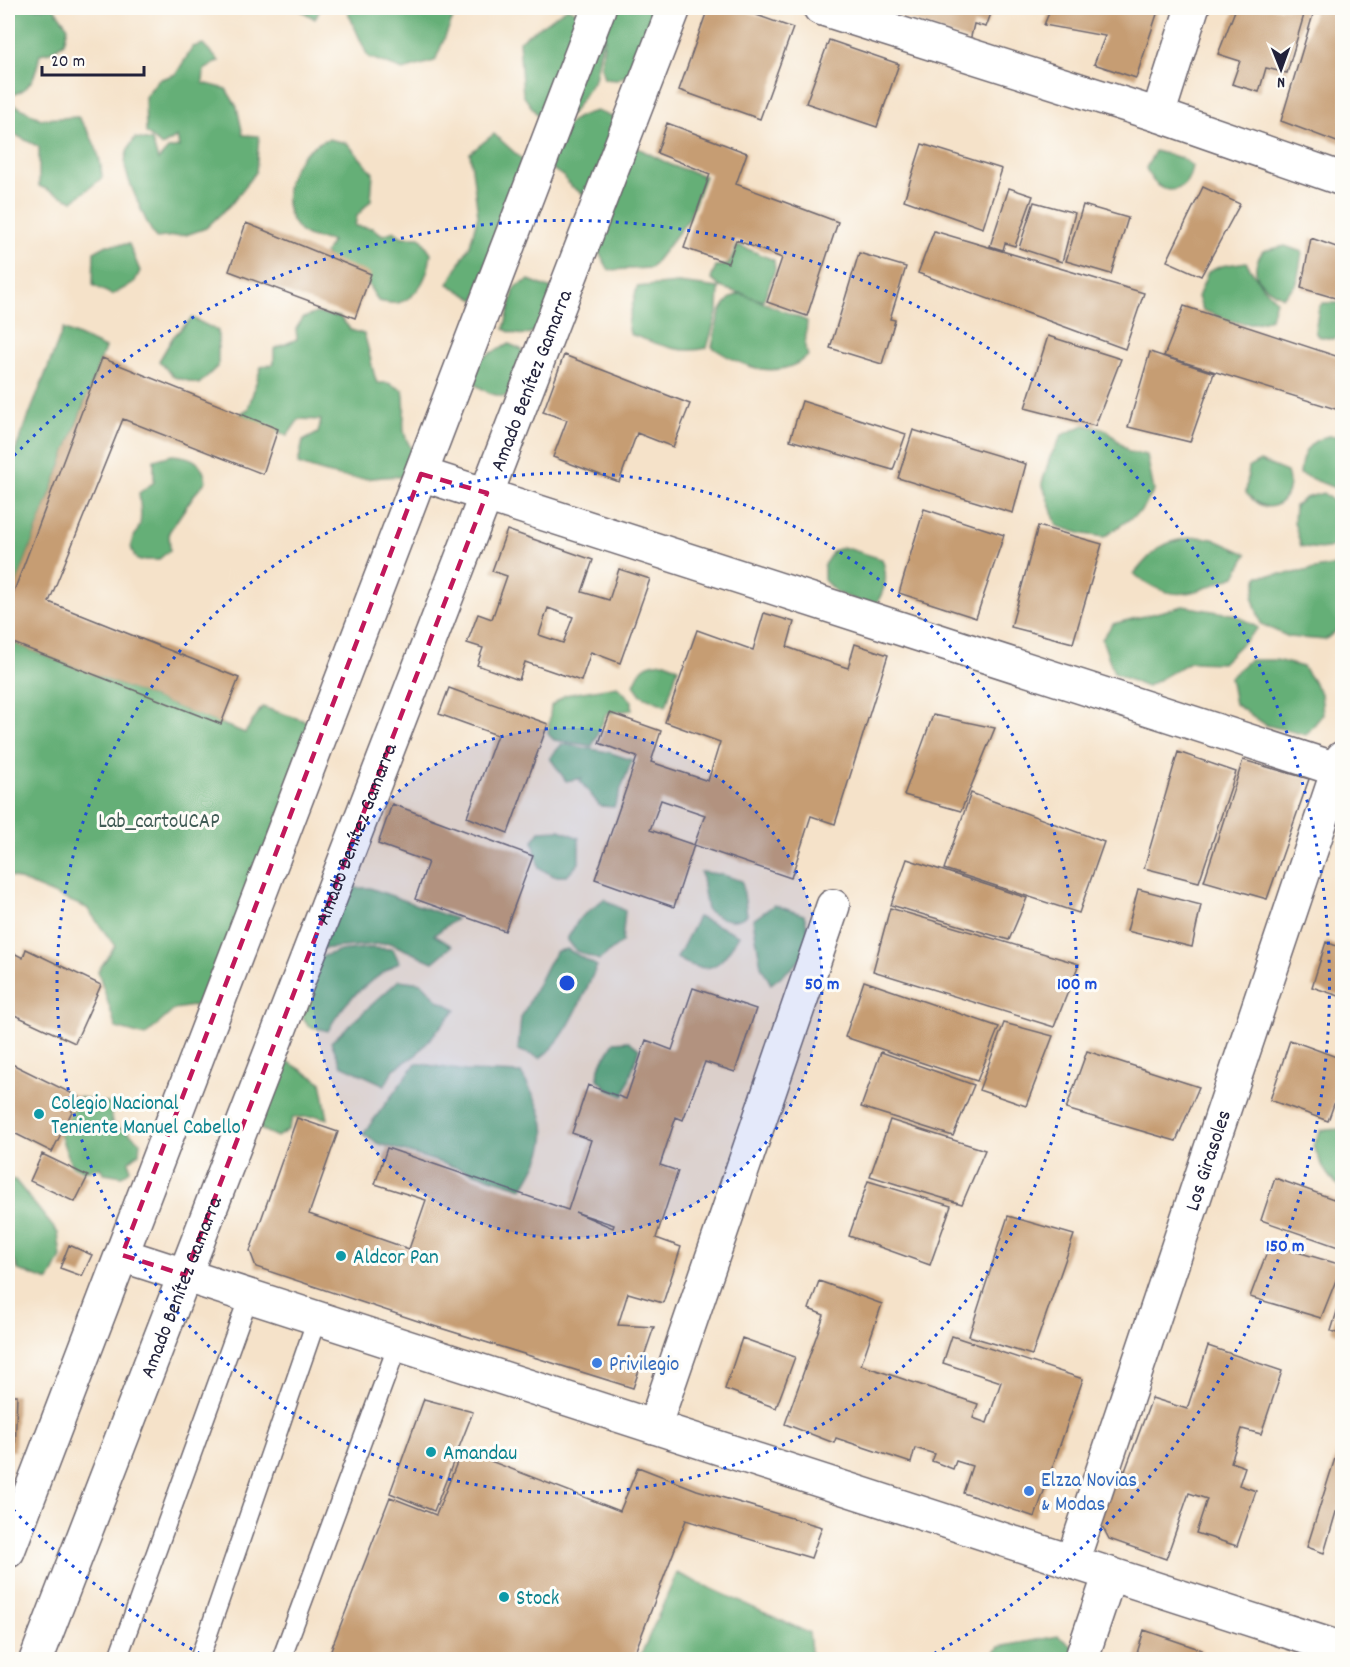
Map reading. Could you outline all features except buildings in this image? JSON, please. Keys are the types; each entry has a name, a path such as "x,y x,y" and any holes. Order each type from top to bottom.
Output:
{"street":[{"path":"8,1551 599,8"},
{"name":"Amado Benítez Gamarra","path":"36,1659 674,8"},
{"path":"820,8 1158,115 1342,179"},
{"path":"1158,115 1192,8"},
{"path":"421,474 487,493 1341,766"},
{"name":"Los Girasoles","path":"1072,1562 1341,766"},
{"path":"654,1427 833,906"},
{"path":"122,1255 1342,1649"},
{"path":"1081,1659 1110,1574"}],"lane":[{"path":"117,1659 249,1296"},
{"path":"199,1659 317,1318"},
{"path":"281,1659 398,1344"}],"highlighted area":[{"path":"421,474 487,493 185,1275 122,1255"}],"green space":[{"path":"8,8 54,8 68,27 64,43 50,52 40,54 37,69 27,86 22,91 8,96"},
{"path":"297,8 321,8 315,19"},
{"path":"346,8 460,8 455,13 435,61 403,70 368,57"},
{"path":"567,8 606,23 595,79 573,112 551,134 523,95 519,41"},
{"path":"609,8 670,8 633,72 617,80 604,79 601,66"},
{"path":"203,44 219,61 204,70 203,83 226,89 237,107 243,135 259,136 256,172 233,202 206,228 186,235 156,238 145,219 127,176 126,154 135,138 152,141 158,160 168,149 179,147 177,137 162,146 146,133 145,97 158,80 176,74 193,47"},
{"path":"15,105 41,119 78,117 95,145 102,178 73,201 39,186 39,147 8,131 8,106"},
{"path":"596,111 620,119 597,190 583,194 570,186 564,177 548,166 559,138 568,124 584,114"},
{"path":"494,134 536,172 475,300 448,284 470,245 478,215 470,153"},
{"path":"328,139 347,143 373,173 371,200 357,216 355,226 372,228 383,235 394,231 402,237 420,237 431,253 422,283 418,290 406,300 396,303 378,301 367,282 332,270 325,253 332,241 305,235 291,219 287,190 294,168 308,151"},
{"path":"632,145 673,166 705,176 689,219 651,268 609,270 594,244"},
{"path":"1155,151 1182,158 1192,166 1185,184 1171,190 1164,189 1151,178 1146,168"},
{"path":"129,244 140,271 134,283 112,295 93,285 94,252 107,245"},
{"path":"738,245 774,260 775,270 763,301 720,287 711,279 716,266 728,265"},
{"path":"1285,246 1302,252 1297,283 1283,297 1268,289 1258,279 1256,266 1263,251"},
{"path":"1246,262 1262,286 1276,300 1271,318 1245,323 1228,320 1203,310 1198,297 1208,272 1221,266"},
{"path":"529,280 552,289 543,328 528,334 514,334 504,329 515,287"},
{"path":"678,283 719,288 718,310 707,348 677,349 630,334 628,323 637,287"},
{"path":"741,293 807,321 805,347 808,356 784,368 760,369 735,360 712,347 719,315 727,301"},
{"path":"1323,303 1342,303 1342,336 1332,339 1318,336 1315,332 1319,307"},
{"path":"316,313 340,317 351,330 364,334 377,383 388,383 403,390 405,436 414,452 407,478 345,477 298,464 303,441 318,433 321,420 299,419 287,436 240,414 248,409 261,367 274,364 274,349 297,339 296,329 303,318"},
{"path":"192,318 218,331 218,366 199,384 174,377 159,361 173,337"},
{"path":"63,329 105,348 8,607 8,469"},
{"path":"509,344 521,349 524,354 515,392 503,397 489,393 471,382 477,360"},
{"path":"1084,425 1107,430 1129,452 1147,455 1154,491 1141,511 1104,537 1083,534 1057,526 1042,483 1050,457 1062,435"},
{"path":"1328,436 1342,436 1342,491 1300,474 1302,460 1307,449 1315,441"},
{"path":"172,455 190,458 199,464 206,481 169,532 170,550 158,560 137,560 131,544 141,520 139,493 154,482 154,460"},
{"path":"1260,461 1287,472 1289,480 1282,500 1271,507 1257,503 1246,493 1249,467"},
{"path":"1323,493 1342,508 1340,538 1336,544 1324,549 1301,546 1294,522 1295,506 1305,498"},
{"path":"1198,537 1213,539 1247,554 1235,576 1195,591 1173,593 1148,584 1134,574 1161,547 1177,540"},
{"path":"843,547 882,559 885,584 875,607 837,593 824,580 824,565 833,551"},
{"path":"1342,564 1342,626 1325,640 1289,637 1261,624 1253,599 1258,576 1294,573"},
{"path":"1183,606 1236,615 1258,628 1222,663 1190,662 1146,687 1114,673 1102,639 1113,624"},
{"name":"Lab_cartoUCAP","path":"8,641 245,733 262,707 324,727 204,1004 175,1009 145,1036 116,1028 98,971 115,946 87,908 8,875"},
{"path":"1249,660 1276,660 1303,667 1321,693 1323,714 1306,735 1266,725 1235,704 1230,677"},
{"path":"666,662 678,668 666,706 641,695 634,685 645,667 654,663"},
{"path":"617,686 632,701 632,710 607,713 592,746 554,740 548,734 551,706 565,695"},
{"path":"562,744 608,752 632,760 614,807 600,806 580,781 582,778 566,781 550,758"},
{"path":"560,830 579,838 579,863 567,876 554,876 539,868 533,841 540,831"},
{"path":"701,872 720,874 742,881 747,915 737,920 726,920 707,910"},
{"path":"355,888 370,888 456,919 434,935 452,946 433,962 390,943 321,949 342,896"},
{"path":"604,899 625,911 622,942 599,960 576,951 567,939 579,919"},
{"path":"774,905 804,915 808,939 803,956 771,984 761,966 753,920"},
{"path":"698,917 739,935 720,961 707,968 689,964 677,958"},
{"path":"367,948 393,949 399,962 367,984 350,1000 328,1031 308,1026 299,1009 318,958 338,951"},
{"path":"567,949 597,966 567,1028 550,1050 540,1058 518,1050 521,1018 548,964 557,951"},
{"path":"399,980 422,983 439,1001 456,1009 416,1055 394,1069 385,1085 341,1065 331,1042"},
{"path":"629,1041 639,1049 624,1096 609,1090 598,1079 599,1067 614,1042"},
{"path":"279,1056 321,1082 328,1119 317,1116 293,1118 288,1130 277,1137 258,1128"},
{"path":"416,1063 465,1071 521,1073 538,1105 544,1130 544,1143 540,1156 523,1188 377,1143 363,1134"},
{"path":"79,1097 111,1104 112,1124 128,1132 140,1142 139,1153 129,1161 130,1170 122,1176 104,1173 100,1168 83,1171 71,1165 60,1134"},
{"path":"1342,1129 1342,1187 1328,1175 1313,1146 1321,1130"},
{"path":"8,1179 15,1180 58,1233 61,1257 49,1281 18,1270 15,1261 8,1256"},
{"path":"677,1573 809,1633 812,1659 639,1659"},
{"path":"1058,1636 1076,1649 1072,1659 990,1660 999,1647"}],"place":[{"name":"Colegio Nacional Teniente Manuel Cabello","path":"39,1114"},
{"name":"Aldcor Pan","path":"341,1256"},
{"name":"Privilegio","path":"597,1363"},
{"name":"Amandau","path":"431,1452"},
{"name":"Elzza Novias & Modas","path":"1029,1491"},
{"name":"Stock","path":"504,1597"}]}
